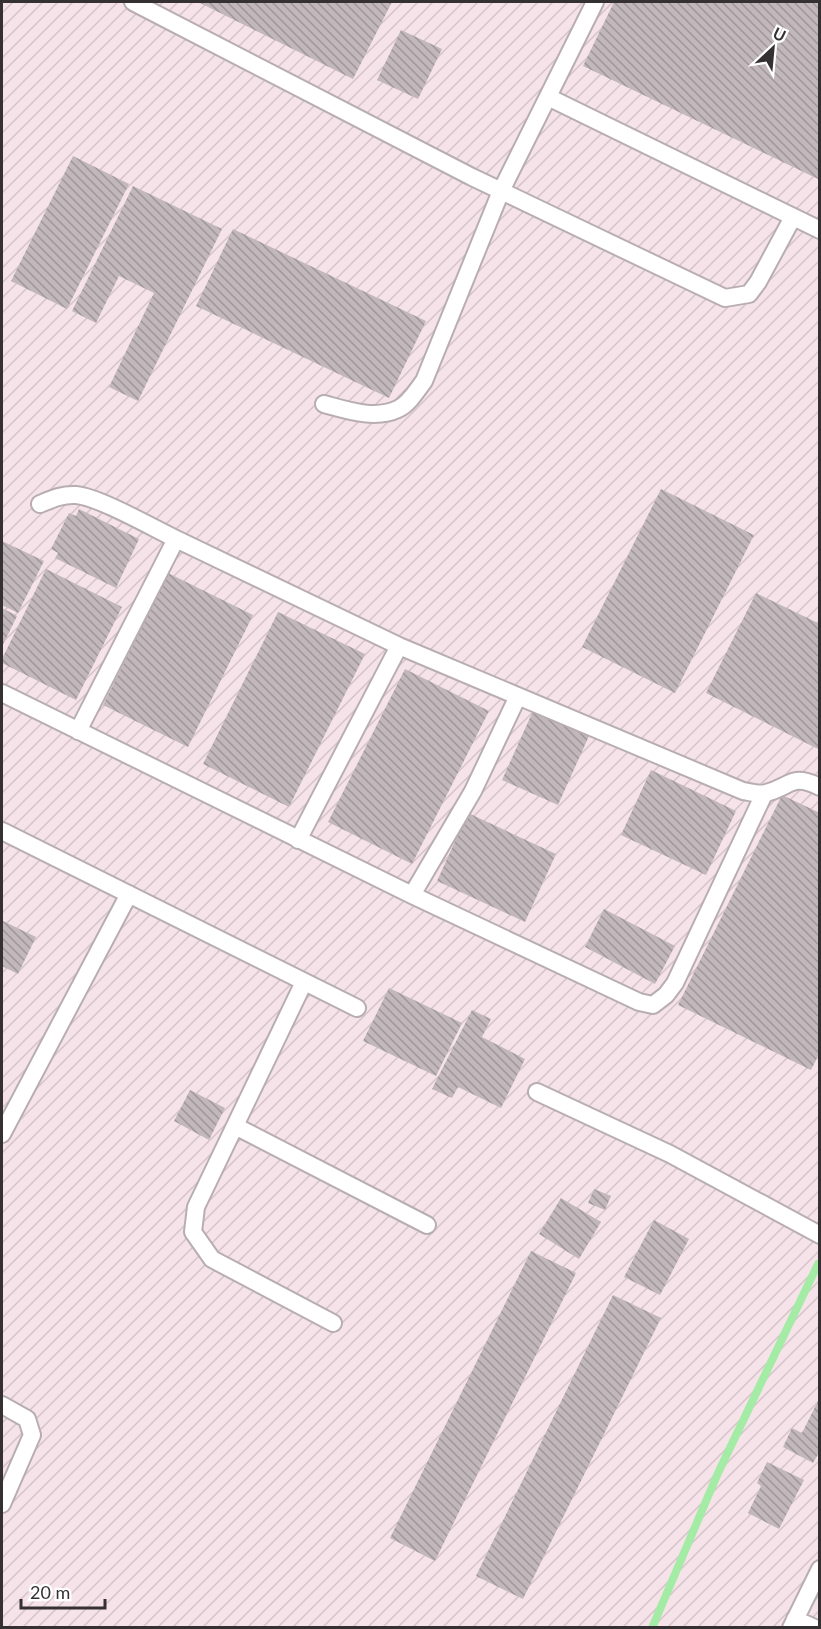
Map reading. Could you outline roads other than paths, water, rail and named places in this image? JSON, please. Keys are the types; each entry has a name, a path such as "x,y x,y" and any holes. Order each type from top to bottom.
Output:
{"lane":[{"path":"133,2 501,191 725,298 749,294 758,282 793,217"},
{"path":"324,404 352,412 381,413 399,409 416,392 431,367 501,191 595,2"},
{"path":"548,97 819,230"},
{"path":"40,504 58,496 76,495 93,500 399,646 742,791 764,794 795,781 804,780 819,787"},
{"path":"78,731 176,539"},
{"path":"298,840 399,646"},
{"path":"2,693 412,895 639,1002 653,1005 666,995 675,983 764,794"},
{"path":"412,895 473,791 518,696"},
{"path":"2,831 357,1008"},
{"path":"2,1134 129,894"},
{"path":"304,981 196,1207 193,1232 212,1259 333,1323"},
{"path":"537,1092 670,1154 819,1234"},
{"path":"235,1126 427,1225"},
{"path":"2,1405 27,1419 32,1435 2,1504"},
{"path":"815,1628 793,1623 819,1569"}],"waterway":[{"path":"652,1628 718,1473 818,1264"}]}
